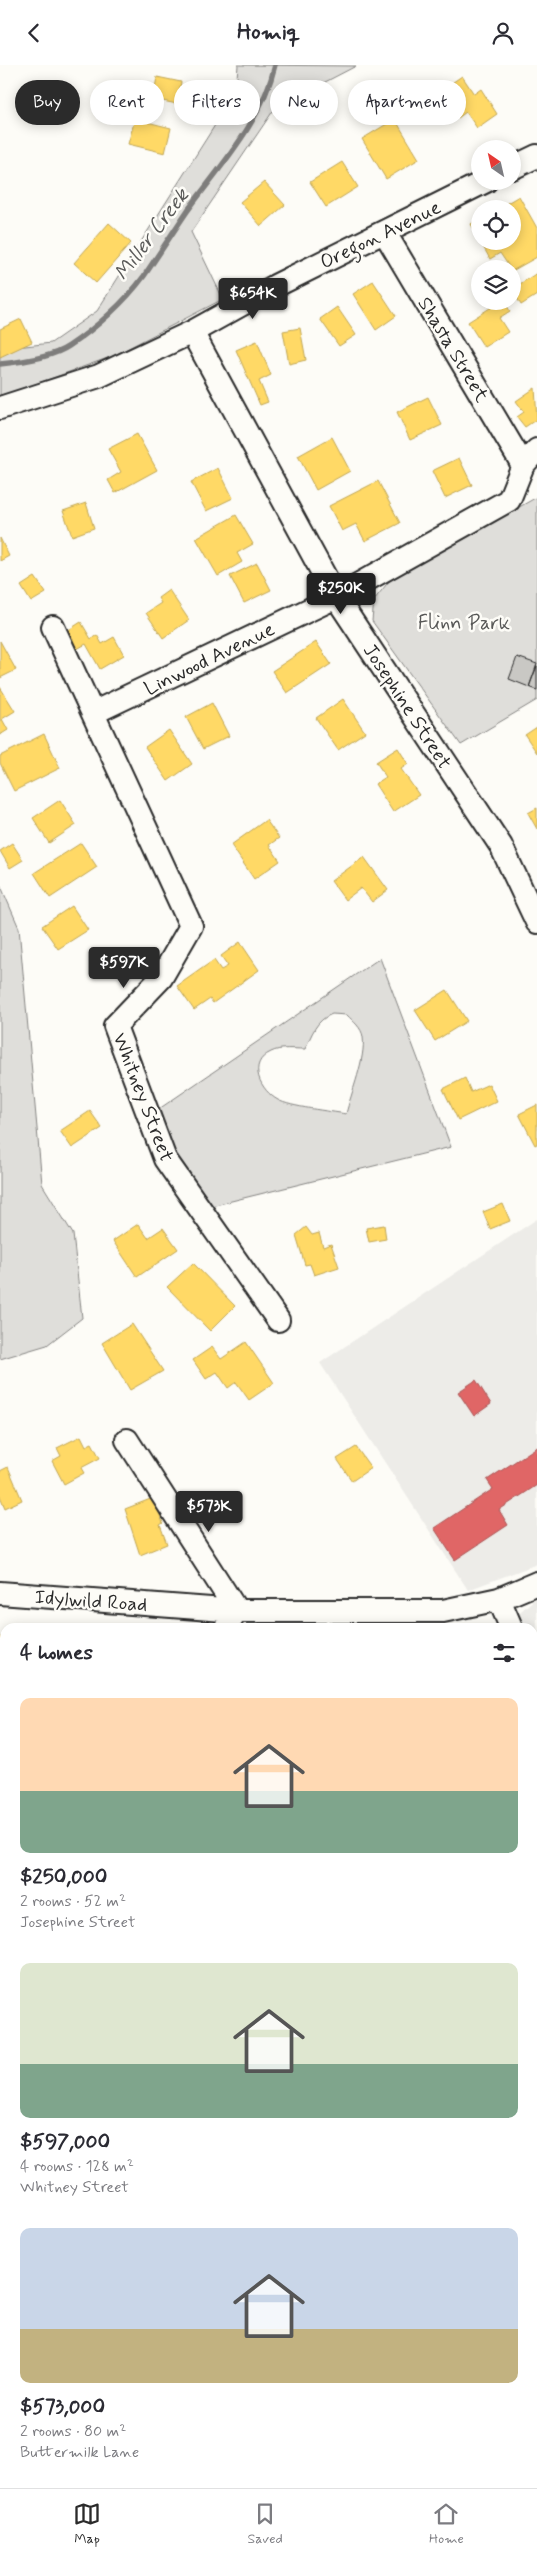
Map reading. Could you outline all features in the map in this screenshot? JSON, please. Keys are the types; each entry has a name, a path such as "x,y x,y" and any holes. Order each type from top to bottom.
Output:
{"street":[{"path":"521,164 537,156"},
{"name":"Oregon Avenue","path":"0,407 99,376 192,332 275,286 471,189"},
{"name":"Shasta Street","path":"385,233 530,457"},
{"name":"Josephine Street","path":"192,332 336,597 500,846 537,921"},
{"name":"Linwood Avenue","path":"93,713 336,597 509,500 530,457"},
{"name":"Whitney Street","path":"53,627 191,926 161,978 115,1026 165,1159 278,1320"},
{"path":"127,1440 231,1619"},
{"name":"Idylwild Road","path":"0,1593 231,1619 443,1611 499,1599 537,1583"},
{"path":"499,1599 510,1623"}],"shaded area":[{"path":"537,1219 537,1564 468,1590 320,1363"},
{"path":"537,1597 537,1623 520,1623 518,1619 521,1611"}],"green space":[{"path":"238,65 356,66 329,80 270,80 270,115 191,232 223,299 113,356 0,397 0,349 51,343 97,311 215,125 260,125 260,80 237,80"},
{"name":"Flinn Park","path":"537,497 537,700 461,745 372,621 374,600 390,580"},
{"path":"0,884 19,928 42,1184 73,1234 82,1318 47,1345 0,1359"},
{"path":"380,958 451,1147 207,1207 170,1151 156,1111","holes":["332,1014 347,1015 361,1031 363,1045 360,1065 346,1114 301,1107 278,1100 272,1096 266,1090 259,1077 259,1063 263,1057 279,1049 305,1049 315,1028 322,1020"]}],"building: Homes":[{"path":"462,76 465,80 456,80"},
{"path":"157,77 174,81 174,103 164,101 164,80 156,80"},
{"path":"466,82 474,94 481,89 497,114 477,128 466,112"},
{"path":"133,125 159,125 171,128 165,153 128,144"},
{"path":"385,125 399,125 419,159 386,179 362,139"},
{"path":"342,162 358,187 326,207 310,182"},
{"path":"264,182 285,205 261,226 240,202"},
{"path":"519,196 537,228 537,257 521,266 521,260 505,260 500,253 490,259 485,250 521,250 521,200 512,200"},
{"path":"109,223 131,243 96,283 74,263"},
{"path":"537,273 537,295 521,305 521,283"},
{"path":"373,281 396,316 376,330 353,294"},
{"path":"337,307 356,335 339,346 320,319"},
{"path":"487,310 510,311 499,318 508,332 484,347 468,322"},
{"path":"21,319 32,342 0,357 0,329"},
{"path":"300,328 306,360 289,364 283,331"},
{"path":"257,341 271,375 259,381 268,402 260,405 236,350"},
{"path":"535,388 537,419 525,427 517,417 524,412 516,401"},
{"path":"428,397 442,425 410,440 397,412"},
{"path":"137,434 157,470 115,493 108,480 121,472 108,449"},
{"path":"332,437 350,471 316,490 298,456"},
{"path":"459,458 472,485 445,498 432,471"},
{"path":"218,468 233,498 206,511 191,482"},
{"path":"378,481 400,523 365,541 356,524 342,531 329,506"},
{"path":"86,503 94,528 72,536 63,511"},
{"path":"236,515 253,544 237,553 242,562 218,576 196,538"},
{"path":"0,538 9,556 0,561"},
{"path":"257,563 271,590 244,603 230,576"},
{"path":"35,577 46,593 31,602 21,586"},
{"path":"169,590 189,620 163,638 146,613 161,603 158,598"},
{"path":"81,622 91,639 97,635 102,644 114,637 124,655 100,669 86,644 77,649 67,631"},
{"path":"0,641 16,670 0,678"},
{"path":"316,642 331,664 287,693 272,671"},
{"path":"0,687 15,711 2,719 8,730 0,735"},
{"path":"343,699 365,732 338,750 316,718"},
{"path":"212,703 229,736 203,749 186,717"},
{"path":"537,727 537,753 525,735"},
{"path":"169,730 192,764 168,781 145,747"},
{"path":"44,734 60,768 14,791 0,763 0,756"},
{"path":"398,748 408,764 401,769 419,795 393,812 375,784 386,777 376,762"},
{"path":"60,800 76,825 49,843 33,818"},
{"path":"537,808 537,829 528,813"},
{"path":"266,820 279,838 269,845 280,861 254,879 231,845"},
{"path":"12,843 23,860 10,868 0,851"},
{"path":"81,843 97,867 50,898 34,873"},
{"path":"364,857 388,890 372,902 361,888 345,900 331,881"},
{"path":"72,906 88,930 58,949 42,926"},
{"path":"240,942 259,970 213,1003 210,999 194,1010 177,986 214,960 221,970 228,966 221,956"},
{"path":"447,990 467,1021 435,1041 415,1010"},
{"path":"465,1078 471,1092 489,1084 497,1101 458,1120 443,1089"},
{"path":"537,1105 537,1144 535,1145 519,1114"},
{"path":"90,1111 102,1128 72,1148 60,1131"},
{"path":"503,1204 510,1221 490,1229 483,1212"},
{"path":"138,1224 148,1238 163,1228 178,1249 137,1277 113,1241"},
{"path":"384,1225 386,1239 369,1242 366,1228"},
{"path":"306,1227 312,1235 319,1233 323,1247 331,1244 339,1267 314,1275 310,1264 305,1265 296,1235"},
{"path":"193,1263 235,1306 210,1331 167,1287"},
{"path":"132,1324 163,1371 130,1390 102,1343"},
{"path":"246,1342 274,1383 249,1400 236,1382 228,1388 217,1372 206,1379 193,1360 212,1347 221,1359"},
{"path":"81,1436 86,1446 92,1443 100,1458 81,1468 84,1473 64,1484 52,1461 61,1456 57,1448"},
{"path":"356,1447 371,1468 352,1481 337,1459"},
{"path":"8,1467 22,1500 5,1508 0,1496 0,1471"},
{"path":"153,1498 163,1523 160,1525 167,1544 140,1555 125,1509"}],"building: Shops":[{"path":"476,1380 491,1404 474,1416 458,1392"},
{"path":"537,1447 537,1485 499,1510 508,1525 455,1560 434,1528 493,1489 487,1480"}],"building: Other":[{"path":"517,657 537,664 529,687 509,679"},
{"path":"537,666 537,690 529,687"}],"waterway":[{"name":"Miller Creek","path":"0,364 36,358 62,350 100,323 119,305 144,276 188,210 227,159 251,123 261,105 275,65"}]}
